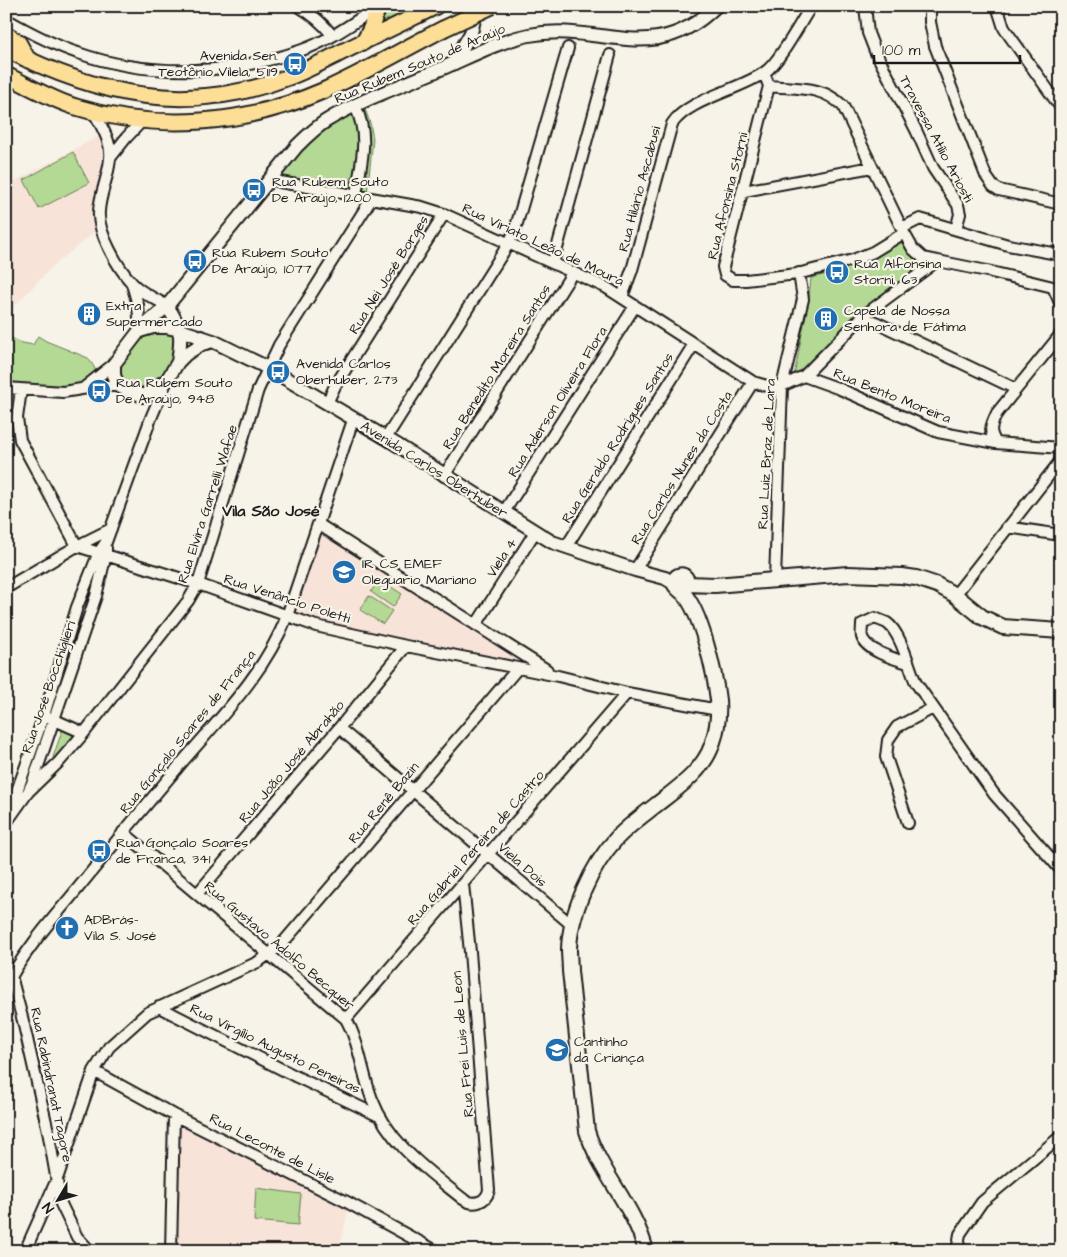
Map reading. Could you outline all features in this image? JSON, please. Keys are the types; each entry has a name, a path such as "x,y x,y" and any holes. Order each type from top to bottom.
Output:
{"main road":[{"path":"6,49 76,80 107,89 162,97 194,97 230,93 287,78 436,6"},
{"path":"6,75 73,106 94,112 142,121 210,121 232,118 275,108 325,90 492,6"},
{"path":"364,42 378,7"},
{"path":"6,34 18,42 28,60"},
{"name":"Avenida Carlos Oberhuber","path":"682,584 848,574 902,576 916,578 937,585 955,595 982,617 1003,627 1061,631"},
{"path":"646,1251 640,1232 596,1153 586,1126 569,948 573,926 584,890 615,840 693,775 705,759 712,745 718,710 714,676 700,626 682,584"}],"street":[{"path":"298,6 310,10 325,25 332,36"},
{"path":"453,64 471,33 477,6"},
{"name":"Rua Rubem Souto de Araújo","path":"82,389 114,364 140,330 167,306 297,146 311,132 326,122 354,106 478,52 520,37 546,33 568,33 631,40 672,36 689,28 708,15 716,6"},
{"name":"Rua Hilário Ascabusi","path":"622,297 632,270 672,124 679,115 690,108 764,73 775,63 811,6"},
{"name":"Travessa Atílio Ariosti","path":"865,6 868,33 875,51 916,130 933,168 958,206 960,214 956,229"},
{"path":"930,6 931,29 935,46 986,176 993,186 999,190 1061,204"},
{"path":"997,6 1004,28 1061,108"},
{"path":"6,19 51,42 100,60 124,66 172,70 212,69 261,61 303,50 332,36 378,7"},
{"path":"471,33 478,52"},
{"path":"386,438 509,243 515,230 568,48"},
{"path":"553,263 610,55"},
{"path":"764,73 770,86 812,89 826,94 843,106 903,230 913,248 923,258 1053,287"},
{"name":"Rua Afonsina Storni","path":"770,86 723,267 725,275 733,280 799,273 853,260 873,252 920,218 1008,245 1061,256"},
{"path":"354,106 361,119 364,138 356,195"},
{"path":"94,112 106,137 111,157"},
{"path":"142,121 111,157 99,209 100,225 110,249 132,282 147,295 167,306 180,330 181,342 178,362"},
{"path":"744,191 872,168"},
{"name":"Rua Viriato Leão de Moura","path":"272,179 422,207 444,214 607,288 753,382 767,386 782,386"},
{"name":"Rua Elvira Garrelli Wafae","path":"28,792 59,762 84,733 181,612 198,584 258,390 291,326 372,198"},
{"name":"Rua Nei José Borges","path":"327,403 335,386 444,214"},
{"path":"782,386 804,376 863,316 937,262"},
{"name":"Rua Benedito Moreira Santos","path":"444,476 573,272"},
{"name":"Rua Luiz Braz de Lara","path":"775,579 782,386 802,300 799,273"},
{"path":"1053,287 1061,279"},
{"path":"132,282 138,305 140,330 159,326 180,330"},
{"path":"1053,287 1061,305"},
{"name":"Rua Aderson Oliveira Flora","path":"504,512 635,306"},
{"path":"863,316 1016,389"},
{"name":"Avenida Carlos Oberhuber","path":"180,330 213,341 268,368 386,438 552,542 682,584"},
{"path":"996,443 992,436 991,426 997,413 1061,334"},
{"path":"103,553 151,418 167,380 178,362 196,347 213,341"},
{"name":"Rua Geraldo Rodrigues Santos","path":"566,547 694,344"},
{"path":"114,364 114,375 118,386"},
{"name":"Rua Bento Moreira","path":"804,376 840,389 938,432 996,443 1061,448"},
{"path":"143,396 167,380"},
{"name":"Rua Carlos Nunes da Costa","path":"635,570 753,382"},
{"path":"6,388 63,392 100,386 118,386 143,396 151,418"},
{"path":"21,390 17,418 20,440 77,546"},
{"name":"Rua Gonçalo Soares de França","path":"6,987 11,976 49,922 253,677 279,636 353,420"},
{"path":"955,595 1061,460"},
{"path":"318,524 534,663 558,676"},
{"path":"1007,527 1061,535"},
{"path":"6,588 110,529"},
{"name":"Viela 4","path":"476,625 535,532"},
{"name":"Rua Venâncio Poletti","path":"77,546 198,584 316,626 558,676 627,693 718,710"},
{"name":"Rua José Bocchiglieri","path":"6,808 17,791 44,715 77,607 103,553"},
{"name":"Rua José Bocchiglieri","path":"6,823 28,792 96,596 103,553"},
{"path":"908,663 878,652 867,645 862,638 862,624 875,618 887,623 898,637 916,683 933,708 994,794 1061,870"},
{"name":"Rua João José Abrahão","path":"198,894 406,646"},
{"name":"Rua Renê Bazin","path":"25,1251 57,1179 94,1071 109,1046 139,1019 159,1007 235,973 270,954 282,945 518,668"},
{"name":"Rua Gabriel Pereira de Castro","path":"346,1019 627,693"},
{"path":"908,823 886,757 888,740 897,728 933,708"},
{"path":"44,715 84,733"},
{"name":"Viela Dois","path":"339,728 573,926"},
{"path":"17,791 28,792"},
{"name":"Rua Gustavo Adolfo Becquer","path":"124,832 346,1019 354,1033 368,1085 379,1116 398,1143 463,1200 471,1203 483,1200"},
{"name":"Rua Frei Luis de Leon","path":"463,884 488,1190 486,1198 483,1200"},
{"name":"Rua Rabindranat Tagore","path":"11,976 32,1058 57,1179 60,1204 77,1236 90,1251"},
{"name":"Rua Virgílio Augusto Peneiras","path":"159,1007 379,1116"},
{"name":"Rua Leconte de Lisle","path":"94,1071 174,1115 338,1197 436,1251"},
{"path":"170,1251 174,1115"},
{"path":"957,1251 960,1234 982,1202 1061,1136"}],"shaded area":[{"path":"101,135 103,141 102,172 94,207 97,230 53,266 6,315 6,186"},
{"name":"IR CS EMEF Oleguario Mariano","path":"319,530 527,663 326,624 290,613"},
{"path":"179,1122 349,1206 339,1251 174,1251 175,1138"}],"green space":[{"path":"390,6 425,6 380,25"},
{"path":"364,106 373,139 367,194 287,181 278,176 313,135"},
{"path":"73,152 89,183 39,209 24,180"},
{"path":"904,240 927,266 802,372 794,376 811,278 859,264 881,254"},
{"path":"168,331 175,341 176,352 167,377 140,394 121,384 115,370 140,332"},
{"path":"6,334 18,342 33,345 38,336 88,358 97,376 75,389 6,387"},
{"path":"379,579 402,594 393,607 371,592"},
{"path":"369,596 392,611 383,624 360,610"},
{"path":"67,729 75,736 55,760 53,757 62,731"},
{"path":"256,1188 301,1194 298,1225 254,1221"}],"place":[{"name":"Avenida Sen. Teotônio Vilela, 5119","path":"295,64"},
{"name":"Rua Rubem Souto De Araújo, 1200","path":"254,190"},
{"name":"Rua Rubem Souto De Araújo, 1077","path":"195,261"},
{"name":"Rua Alfonsina Storni, 63","path":"837,272"},
{"name":"Extra Supermercado","path":"89,314"},
{"name":"Capela de Nossa Senhora de Fátima","path":"826,319"},
{"name":"Avenida Carlos Oberhuber, 273","path":"278,372"},
{"name":"Rua Rubem Souto De Araújo, 948","path":"99,391"},
{"name":"IR CS EMEF Oleguario Mariano","path":"344,572"},
{"name":"Rua Gonçalo Soares de Franca, 341","path":"99,851"},
{"name":"ADBrás- Vila S. José","path":"67,928"},
{"name":"Cantinho da Criança","path":"557,1050"}],"district":[{"name":"Vila São José","path":"271,511"}]}
